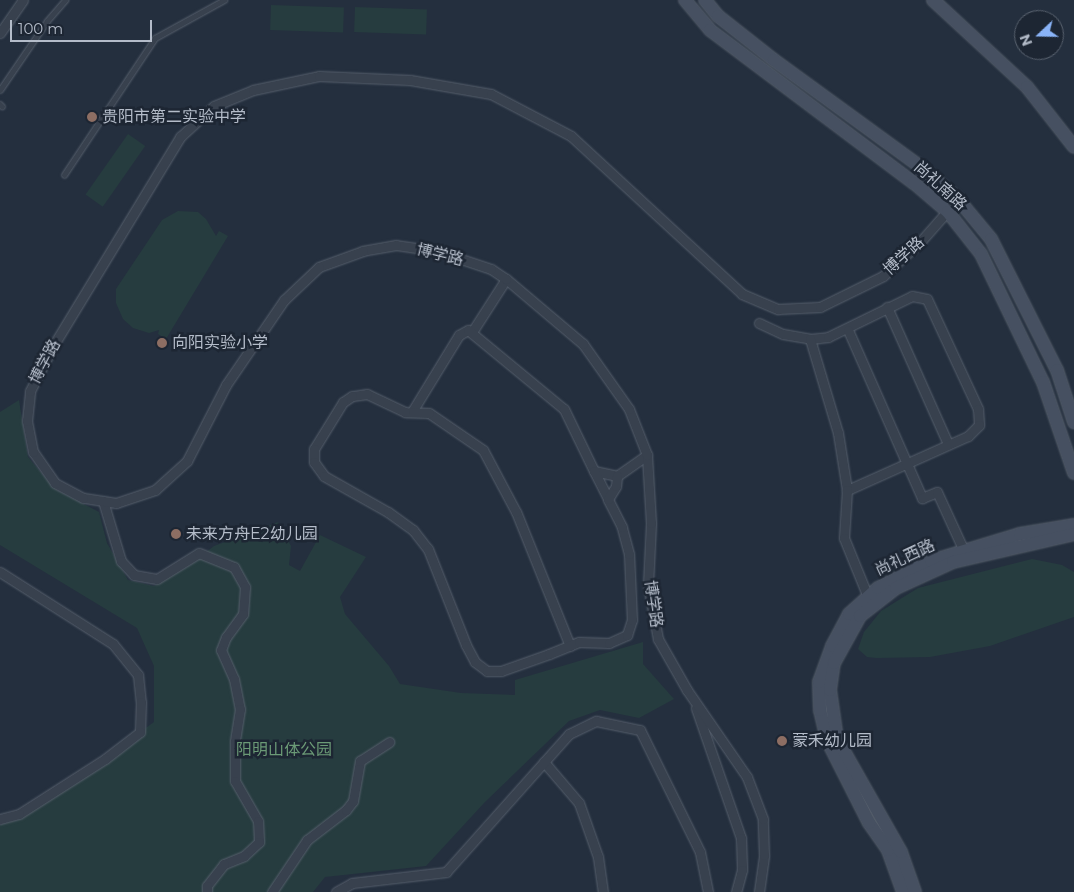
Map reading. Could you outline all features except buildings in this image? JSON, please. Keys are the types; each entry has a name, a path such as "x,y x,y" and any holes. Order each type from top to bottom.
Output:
{"street":[{"path":"0,33 23,0"},
{"name":"尚礼南路","path":"685,0 710,30 948,212 985,262 1043,382 1074,473"},
{"name":"尚礼南路","path":"705,0 718,16 922,168 958,199 991,239 1057,370 1074,422"},
{"path":"933,0 1027,87 1074,147"},
{"name":"博学路","path":"759,892 764,855 763,819 747,777 692,698 658,639 648,585 651,523 646,455 629,409 583,344 506,279 491,269 436,251 396,245 363,251 319,267 284,300 226,385 187,461 155,490 116,503 83,498 55,483 33,452 27,421 30,391 52,346 180,137 214,106 253,90 319,76 410,80 491,94 572,136 742,294 778,309 820,307 883,276 948,212 958,199"},
{"path":"472,332 506,279"},
{"path":"759,323 783,334 810,339 848,330 912,296 928,299 978,409 979,425 968,436 906,462 847,490"},
{"path":"887,308 948,444"},
{"path":"413,410 459,335 468,330 564,409 622,527 629,554 632,620 627,635 608,643 579,642 570,646 501,671 487,671 475,662 466,645 428,549 412,530 388,512 324,476 314,462 314,449 343,402 352,396 366,394 405,412 413,410 429,413 483,450 516,512 570,646"},
{"path":"848,330 922,498 937,492 964,551"},
{"path":"810,339 838,432 847,490 844,538 868,597"},
{"path":"594,471 617,476 646,455"},
{"path":"608,499 616,486 617,476"},
{"path":"103,501 121,561 134,575 157,579 199,553 234,567 245,587 243,614 226,637 221,650 234,679 240,709 235,742 235,781 258,821 259,842 244,856 224,864 206,886 207,892"},
{"name":"尚礼西路","path":"904,892 888,850 869,823 828,740 820,710 819,682 832,646 849,614 878,588 931,561 1020,534 1074,524"},
{"name":"尚礼西路","path":"915,892 901,852 837,739 830,690 834,663 860,616 896,588 953,562 1074,534"},
{"path":"0,572 113,644 138,675 141,702 140,732 105,760 19,814 0,819"},
{"path":"692,698 722,792 741,838 742,870 736,892"},
{"path":"336,892 352,883 446,872 569,734 596,720 640,730 700,852 708,892"},
{"path":"272,892 307,840 346,810 354,801 360,761 389,742"},
{"path":"544,762 578,803 598,857 603,892"}],"lane":[{"path":"0,90 47,21 65,0"},
{"path":"64,175 155,38 224,0"}],"green space":[{"path":"271,5 344,8 343,33 270,30"},
{"path":"355,7 427,10 426,34 354,32"},
{"path":"128,134 145,146 103,207 86,195"},
{"path":"178,211 198,212 206,219 216,236 219,231 228,236 166,339 158,334 159,330 149,333 133,328 123,319 116,303 116,289 162,220"},
{"name":"阳明山体公园","path":"19,400 28,457 55,489 99,512 107,543 128,580 154,586 190,565 214,546 278,522 291,546 289,565 300,571 320,535 366,557 340,597 345,614 389,666 400,684 461,693 515,695 515,680 643,642 643,664 674,699 639,718 600,710 569,721 485,802 426,866 325,877 313,892 0,892 0,825 32,809 154,722 154,666 137,628 0,545 0,412"},
{"path":"1032,559 1062,565 1074,572 1074,617 990,646 930,657 867,657 858,649 864,632 881,611 918,588"}],"place":[{"name":"贵阳市第二实验中学","path":"92,117"},
{"name":"向阳实验小学","path":"162,343"},
{"name":"未来方舟E2幼儿园","path":"176,534"},
{"name":"蒙禾幼儿园","path":"782,741"}]}
